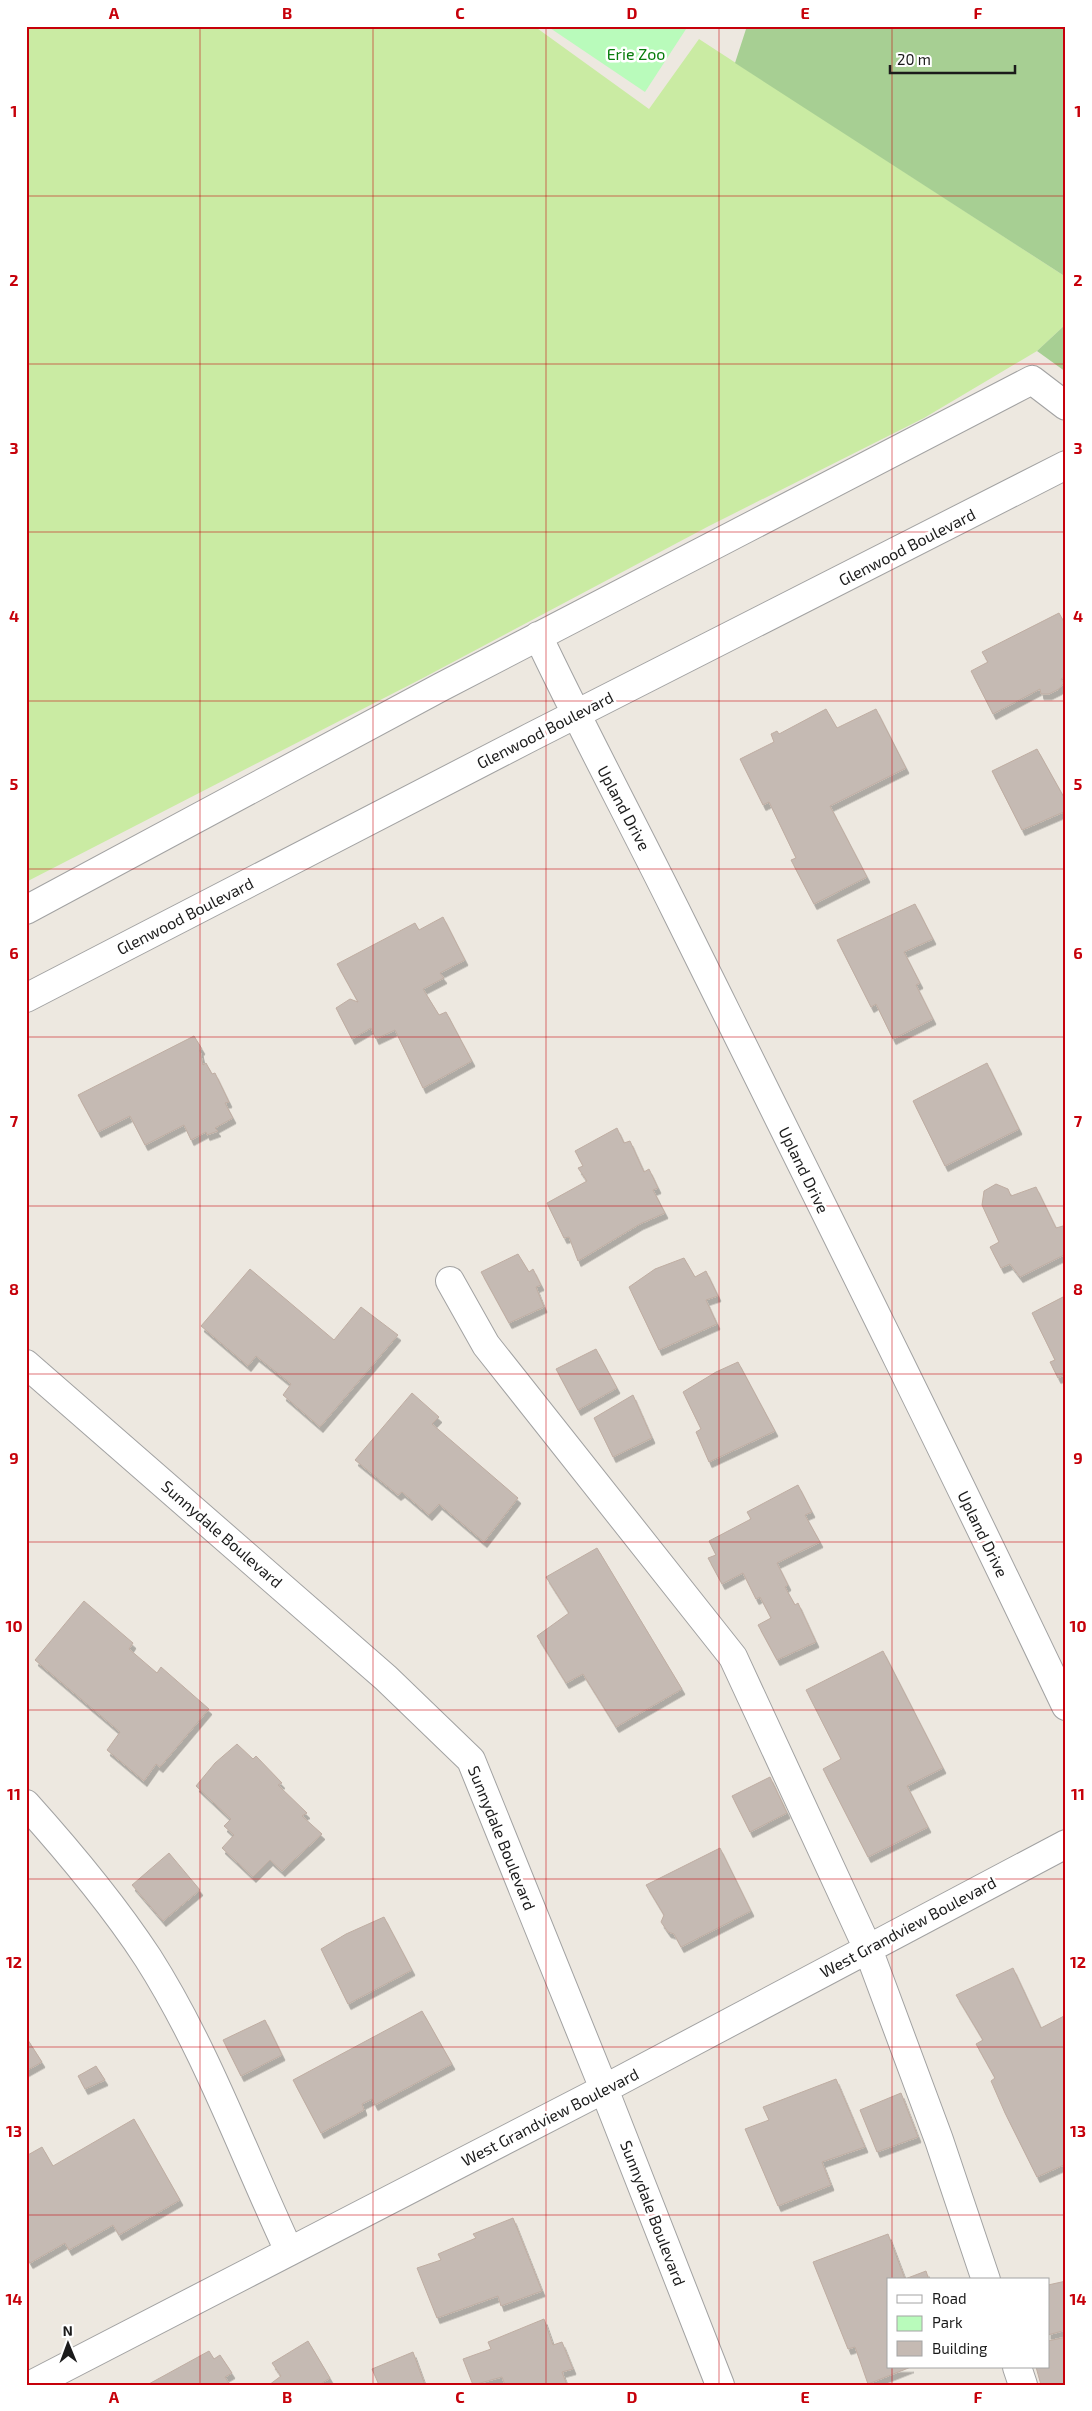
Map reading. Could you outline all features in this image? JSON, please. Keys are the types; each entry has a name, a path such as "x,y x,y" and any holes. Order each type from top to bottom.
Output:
{"street":[{"path":"26,910 167,832 538,636 1032,380 1066,406"},
{"name":"Glenwood Boulevard","path":"26,998 1066,465"},
{"name":"Upland Drive","path":"538,636 575,715 681,920 1066,1706"},
{"path":"450,1281 486,1345 733,1657 868,1949 936,2131 985,2278"},
{"name":"Sunnydale Boulevard","path":"26,1364 379,1671 471,1760 604,2089 720,2385"},
{"path":"26,1804 106,1897 148,1959 191,2036 289,2250"},
{"name":"West Grandview Boulevard","path":"31,2385 289,2250 604,2089 1066,1844"},
{"path":"1017,2368 1023,2385"}],"green space":[{"path":"26,26 534,26 649,109 699,39 1066,277 1066,324 1037,351 924,418 709,526 423,678 26,882"},
{"name":"Erie Zoo","path":"547,26 688,26 645,92"},
{"path":"747,26 1066,26 1066,277 735,63"},
{"path":"1066,324 1066,372 1037,351"}],"building":[{"path":"1059,613 1064,622 1066,621 1066,676 1061,679 1064,683 1059,689 1049,694 1041,694 1040,689 993,714 971,671 988,662 982,652"},
{"path":"826,709 837,728 876,709 906,768 830,806 867,877 814,904 791,860 796,858 769,802 763,805 740,759 774,742 771,734 777,731 779,734"},
{"path":"1037,749 1066,801 1066,811 1022,830 992,771"},
{"path":"915,904 933,939 904,952 920,983 916,985 933,1019 893,1039 876,1004 871,1007 837,940"},
{"path":"443,917 465,960 440,973 444,978 423,989 439,1015 446,1012 472,1061 423,1088 395,1030 376,1039 371,1028 352,1039 336,1008 350,999 358,1002 337,964 415,923 419,930"},
{"path":"194,1036 202,1049 200,1050 203,1065 206,1063 212,1074 215,1073 229,1102 225,1103 233,1118 215,1128 218,1131 207,1135 206,1132 191,1140 184,1125 145,1145 130,1116 98,1132 78,1095"},
{"path":"987,1063 1019,1129 945,1166 913,1101"},
{"path":"617,1128 624,1143 630,1141 644,1172 649,1169 658,1188 653,1190 665,1213 640,1224 578,1261 569,1237 564,1238 547,1203 587,1181 578,1168 583,1166 575,1151"},
{"path":"996,1184 1008,1189 1011,1196 1036,1187 1056,1228 1063,1226 1066,1231 1066,1254 1020,1277 1010,1264 1001,1268 990,1247 999,1242 982,1205 984,1191"},
{"path":"518,1254 529,1272 533,1269 541,1285 536,1287 544,1307 509,1323 481,1272"},
{"path":"684,1258 695,1277 706,1271 718,1296 706,1300 717,1324 659,1350 629,1287 655,1269"},
{"path":"250,1269 334,1340 361,1307 398,1335 320,1427 283,1395 291,1384 256,1356 248,1366 201,1326"},
{"path":"1063,1297 1066,1303 1066,1374 1058,1378 1050,1362 1055,1360 1032,1313"},
{"path":"596,1349 617,1388 578,1410 556,1369"},
{"path":"738,1362 775,1431 709,1462 696,1432 701,1429 683,1392 716,1372"},
{"path":"412,1393 439,1417 432,1424 518,1498 484,1542 439,1504 429,1515 402,1492 398,1495 355,1460"},
{"path":"633,1395 652,1438 613,1457 594,1418"},
{"path":"798,1485 812,1512 805,1515 820,1542 777,1563 788,1585 785,1587 795,1605 798,1603 816,1642 777,1660 758,1625 771,1618 760,1597 756,1599 743,1573 722,1584 708,1558 716,1555 709,1541 751,1519 747,1512"},
{"path":"597,1548 682,1689 616,1727 583,1674 566,1683 537,1636 569,1613 546,1577"},
{"path":"84,1601 133,1643 129,1649 157,1673 161,1667 209,1709 160,1767 156,1764 144,1781 107,1750 120,1732 35,1660"},
{"path":"883,1651 943,1768 907,1786 928,1827 868,1857 823,1769 841,1759 806,1690"},
{"path":"237,1744 253,1759 256,1756 282,1783 278,1785 307,1813 302,1816 322,1834 282,1871 270,1860 253,1877 222,1848 234,1835 224,1826 231,1819 196,1786 215,1763"},
{"path":"770,1777 787,1813 750,1832 732,1796"},
{"path":"720,1848 751,1911 681,1947 674,1934 668,1932 661,1922 664,1915 646,1885"},
{"path":"169,1853 200,1890 163,1921 132,1885"},
{"path":"384,1917 412,1970 348,2004 321,1949 346,1934"},
{"path":"1013,1968 1041,2028 1066,2015 1066,2164 1037,2177 991,2081 995,2078 976,2044 983,2040 956,1995"},
{"path":"422,2011 452,2064 375,2105 372,2099 362,2104 364,2110 321,2133 293,2080"},
{"path":"265,2020 282,2055 241,2076 223,2040"},
{"path":"26,2037 42,2062 26,2071"},
{"path":"96,2066 105,2080 85,2089 78,2076"},
{"path":"836,2079 865,2147 822,2162 831,2185 778,2206 745,2129 769,2120 763,2107"},
{"path":"901,2093 918,2137 877,2152 860,2110"},
{"path":"134,2119 180,2200 119,2235 113,2225 69,2250 65,2243 30,2263 26,2256 26,2156 42,2147 53,2166"},
{"path":"513,2218 542,2291 501,2306 498,2296 437,2318 417,2268 441,2260 438,2254 476,2238 473,2234"},
{"path":"888,2234 905,2278 887,2278 887,2368 908,2368 868,2384 855,2347 848,2349 813,2262"},
{"path":"926,2271 928,2278 908,2278"},
{"path":"1066,2281 1066,2330 1050,2334 1050,2285"},
{"path":"544,2319 553,2345 562,2342 573,2369 562,2372 567,2385 505,2385 502,2377 473,2385 463,2359 491,2349 488,2342"},
{"path":"1066,2337 1066,2385 1041,2385 1036,2368 1050,2368 1050,2341"},
{"path":"308,2341 330,2378 319,2385 269,2385 281,2376 272,2363"},
{"path":"209,2351 214,2359 220,2355 232,2373 225,2377 230,2385 147,2385"},
{"path":"413,2352 425,2385 379,2385 372,2369"}]}
